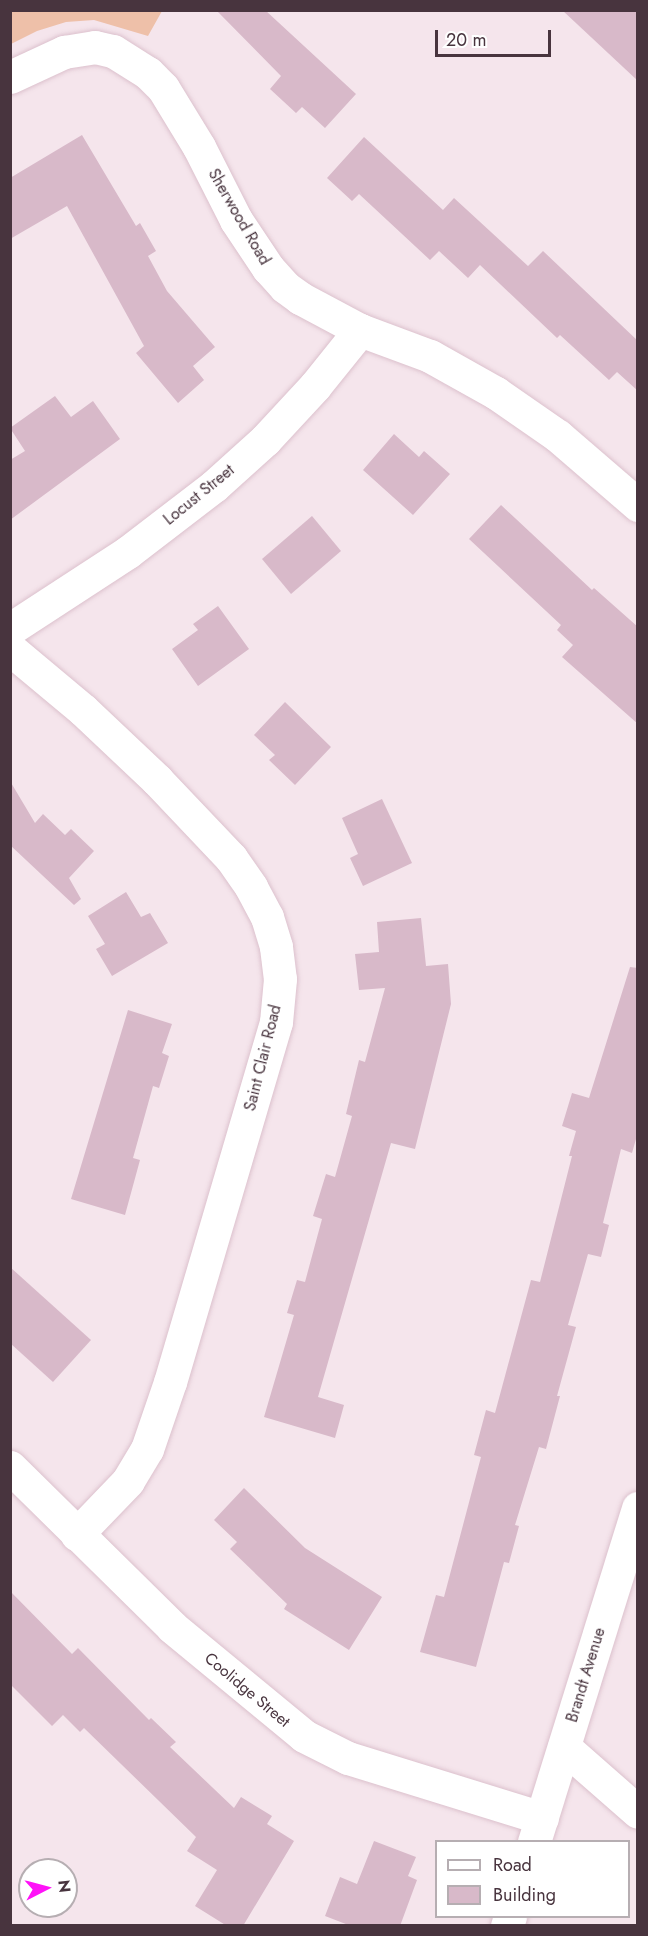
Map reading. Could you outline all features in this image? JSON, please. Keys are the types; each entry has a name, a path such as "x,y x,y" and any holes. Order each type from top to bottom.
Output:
{"street":[{"name":"Sherwood Road","path":"10,77 64,52 95,47 113,51 148,73 169,98 199,147 236,220 268,268 300,298 360,330 430,356 496,393 558,436 638,505"},
{"name":"Locust Street","path":"10,629 128,552 214,486 265,440 315,386 360,330"},
{"name":"Saint Clair Road","path":"10,649 83,710 158,780 231,858 251,887 267,917 276,947 280,979 276,1022 170,1382 147,1449 128,1481 77,1534"},
{"name":"Coolidge Street","path":"10,1467 172,1627 304,1736 348,1758 538,1830"},
{"name":"Brandt Avenue","path":"538,1830 638,1508"},
{"path":"564,1747 638,1812"}],"shaded area":[{"path":"11,10 162,11 148,36 94,20 66,22 37,31 11,44"}],"building":[{"path":"216,10 265,10 356,94 325,128 302,107 296,113 270,89 281,76"},
{"path":"562,10 638,10 638,81"},
{"path":"82,135 136,226 140,223 156,251 148,256 167,291 215,347 193,366 204,380 178,403 136,353 144,346 67,206 10,239 10,178"},
{"path":"364,137 443,210 454,198 528,266 543,251 638,341 638,391 617,372 609,380 560,335 557,338 480,265 468,278 439,251 430,260 359,194 352,201 327,178"},
{"path":"55,396 71,417 93,401 120,439 10,520 10,460 25,451 10,428"},
{"path":"394,434 419,457 424,451 450,474 413,515 363,470"},
{"path":"501,505 592,590 594,588 638,627 638,724 562,657 573,645 557,630 561,625 469,539"},
{"path":"312,516 341,551 291,594 262,559"},
{"path":"218,606 249,649 198,686 172,649 198,630 193,624"},
{"path":"285,702 331,747 295,785 269,760 275,755 254,735"},
{"path":"10,781 35,823 43,814 65,835 71,829 94,851 69,878 81,899 74,905 10,845"},
{"path":"382,799 412,863 363,886 350,858 358,854 342,818"},
{"path":"126,892 141,917 150,913 168,943 112,976 96,949 105,944 88,916"},
{"path":"421,918 426,966 448,964 451,1004 415,1149 391,1143 318,1397 344,1405 335,1438 264,1417 294,1315 287,1313 297,1280 305,1282 322,1219 313,1216 326,1174 335,1177 352,1116 346,1114 359,1060 365,1062 385,988 359,990 355,954 379,952 377,922"},
{"path":"630,967 638,968 638,1132 632,1153 621,1149 603,1223 609,1225 601,1257 588,1254 568,1325 576,1327 557,1396 560,1396 546,1449 539,1447 515,1525 519,1526 509,1563 504,1562 476,1667 420,1652 436,1595 444,1597 481,1457 474,1455 486,1410 495,1413 531,1280 540,1282 572,1156 569,1156 576,1131 562,1126 572,1093 589,1098"},
{"path":"128,1010 172,1024 162,1053 169,1056 159,1088 153,1086 133,1158 140,1160 125,1215 71,1199"},
{"path":"10,1267 91,1340 53,1382 10,1343"},
{"path":"244,1488 305,1548 382,1597 349,1650 284,1609 287,1604 230,1549 237,1542 214,1520"},
{"path":"10,1591 72,1654 78,1648 149,1720 151,1718 176,1742 170,1747 234,1808 241,1797 272,1816 267,1824 294,1841 243,1926 227,1926 195,1906 217,1870 187,1851 196,1837 84,1728 80,1732 63,1715 52,1726 10,1684"},
{"path":"374,1841 416,1857 408,1876 417,1880 400,1926 351,1926 325,1916 340,1877 357,1884"}]}
